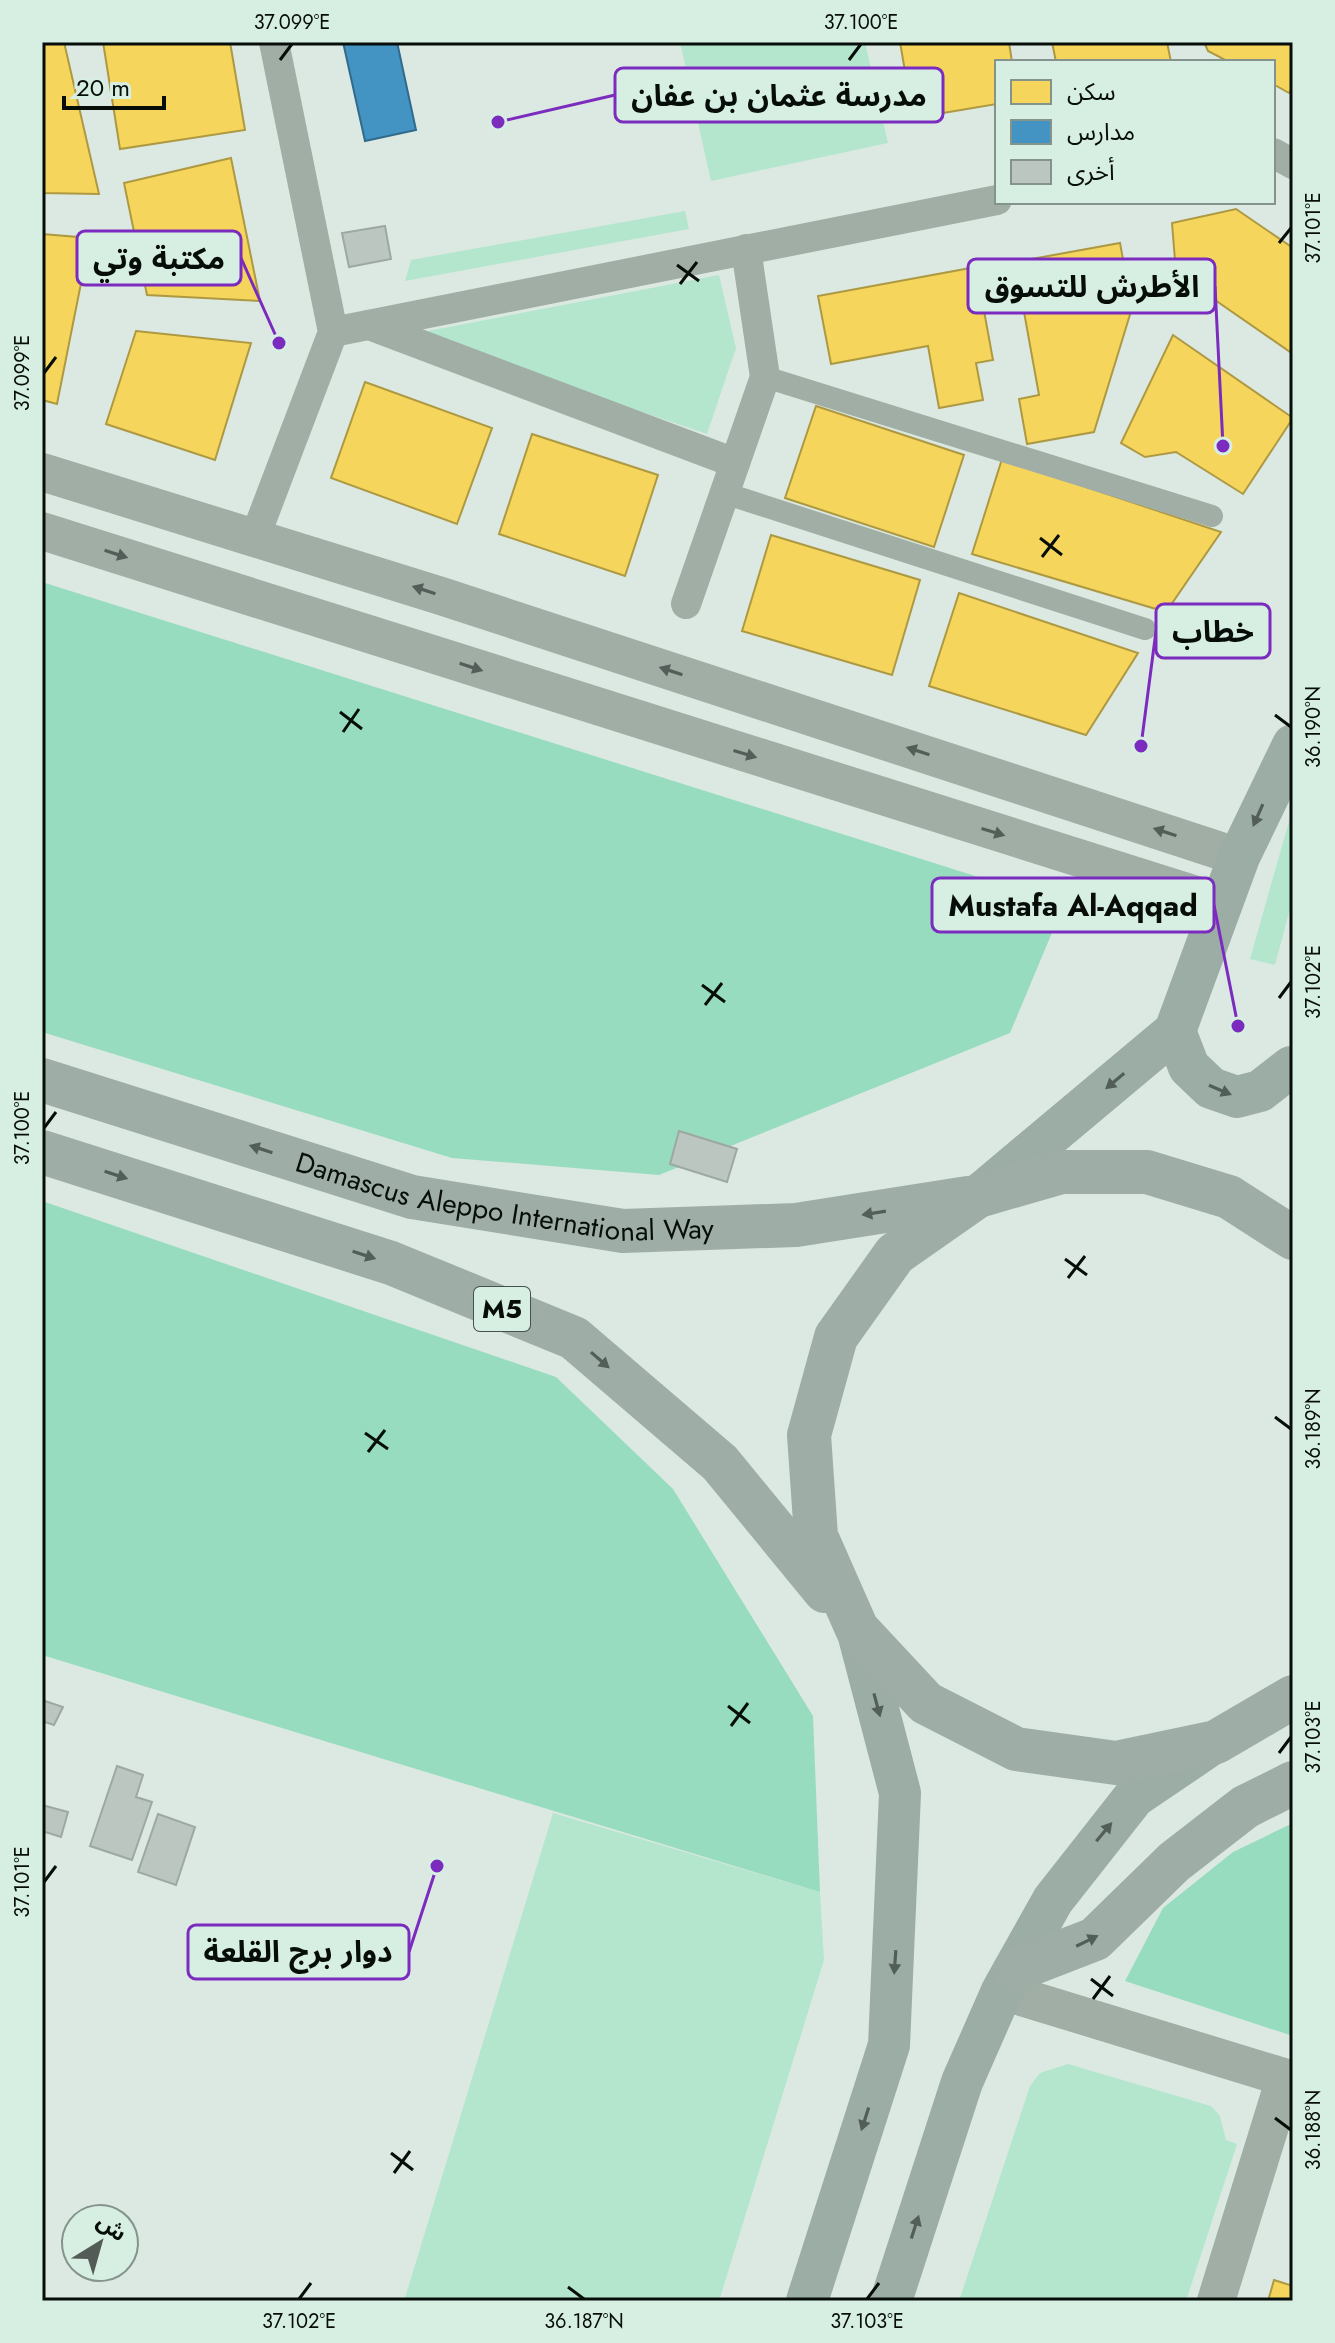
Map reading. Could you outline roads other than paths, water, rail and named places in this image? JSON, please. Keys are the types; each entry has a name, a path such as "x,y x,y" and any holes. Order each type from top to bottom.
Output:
{"highway":[{"name":"Damascus Aleppo International Way","path":"42,1080 412,1197 623,1231 796,1225 978,1196"},
{"name":"M5","path":"42,1152 391,1263 574,1338 720,1463 857,1629"},
{"path":"1293,1238 1229,1197 1147,1172 1061,1172 978,1196 895,1254 836,1337 809,1435 816,1536 857,1629 926,1703 1016,1749 1116,1763 1216,1742 1293,1715"},
{"path":"1216,1742 1293,1697"},
{"path":"1009,1981 1095,1939 1174,1862 1245,1807 1293,1783"}],"main road":[{"path":"978,1196 1175,1031 1239,857 1293,745"},
{"path":"1175,1031 1189,1067 1211,1088 1237,1097 1260,1091 1292,1065"},
{"path":"807,2301 889,2045 900,1793 857,1629"},
{"path":"891,2301 962,2082 1009,1981 1053,1900 1134,1797 1216,1742"}],"street":[{"path":"255,537 333,332 274,42"},
{"path":"1275,154 1293,164"},
{"path":"333,332 995,200"},
{"path":"686,604 765,377 746,249"},
{"path":"369,325 735,463"},
{"path":"765,377 1212,516"},
{"path":"42,472 255,537 1239,857"},
{"path":"724,493 1145,629"},
{"path":"42,531 1222,903"},
{"path":"1009,1981 1289,2079 1216,2301"}],"place":[{"name":"مدرسة عثمان بن عفان","path":"498,122"},
{"name":"مكتبة وتي","path":"279,343"},
{"name":"الأطرش للتسوق","path":"1223,446"},
{"name":"خطاب","path":"1141,746"},
{"name":"Mustafa Al-Aqqad","path":"1238,1026"},
{"name":"دوار برج القلعة","path":"437,1866"}]}
